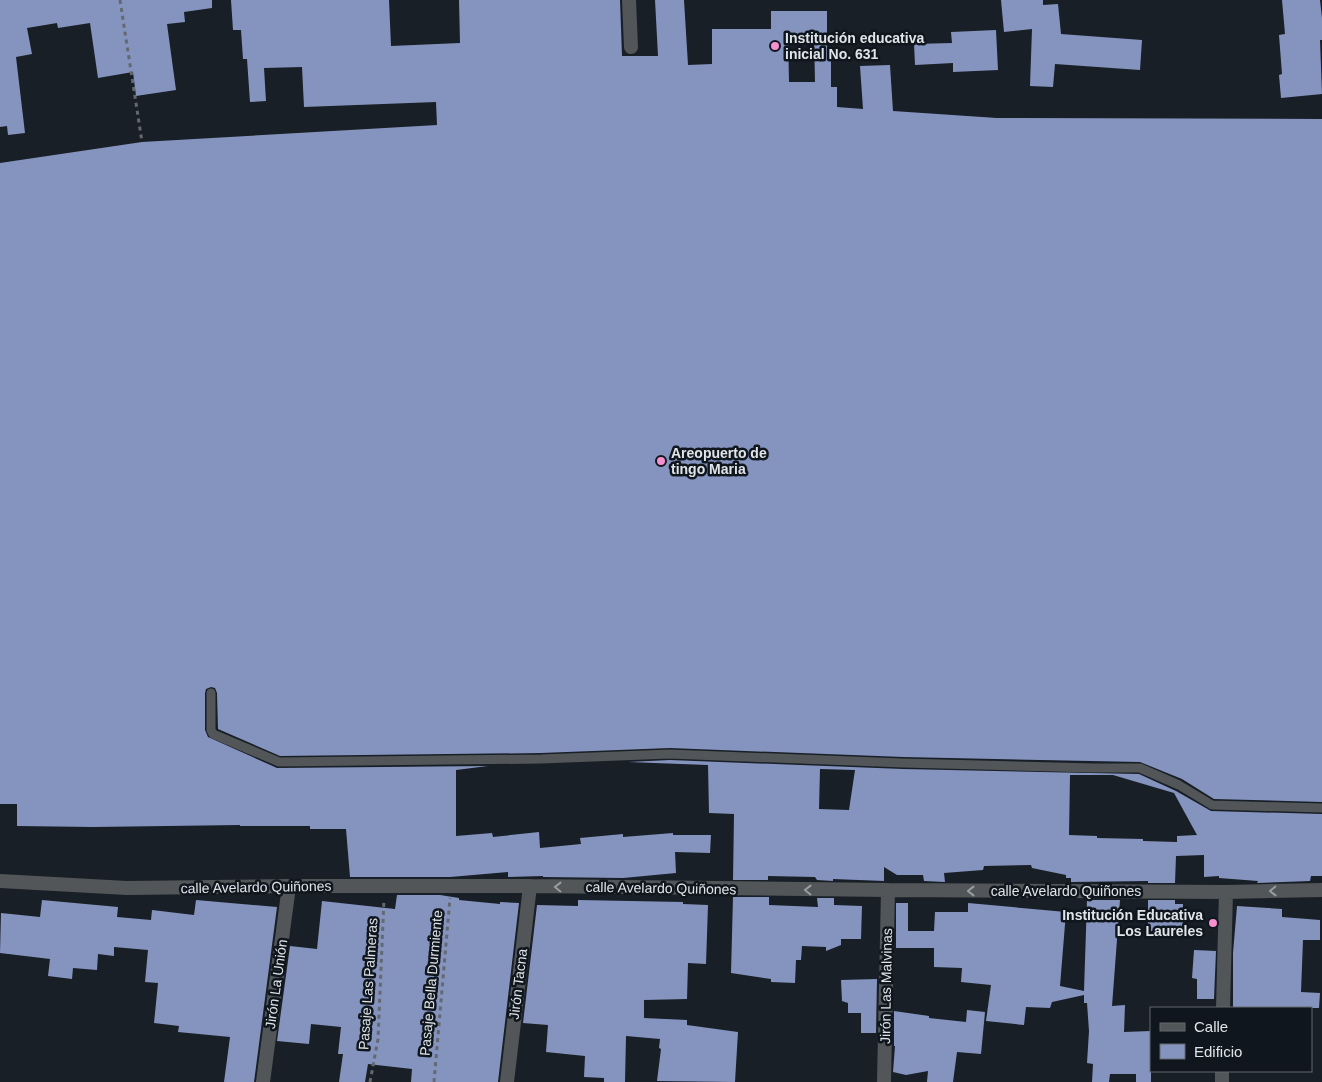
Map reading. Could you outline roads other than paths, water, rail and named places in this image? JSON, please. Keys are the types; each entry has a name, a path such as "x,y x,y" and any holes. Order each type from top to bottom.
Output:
{"street":[{"path":"629,0 631,47"},
{"name":"calle Avelardo Quiñones","path":"0,882 127,888 530,886 1226,892 1322,890"},
{"name":"Jirón La Unión","path":"262,1082 289,886"},
{"name":"Jirón Tacna","path":"507,1082 530,886"},
{"name":"Jirón Las Malvinas","path":"884,1082 888,890"},
{"path":"1223,1007 1226,892"}],"lane":[{"path":"211,694 211,730 213,734 279,762 541,759 670,754 922,764 1140,768 1179,785 1212,805 1322,808"}],"place":[{"name":"Institución educativa inicial No. 631","path":"775,46"},
{"name":"Areopuerto de tingo Maria","path":"661,461"},
{"name":"Institución Educativa Los Laureles","path":"1213,923"}]}
